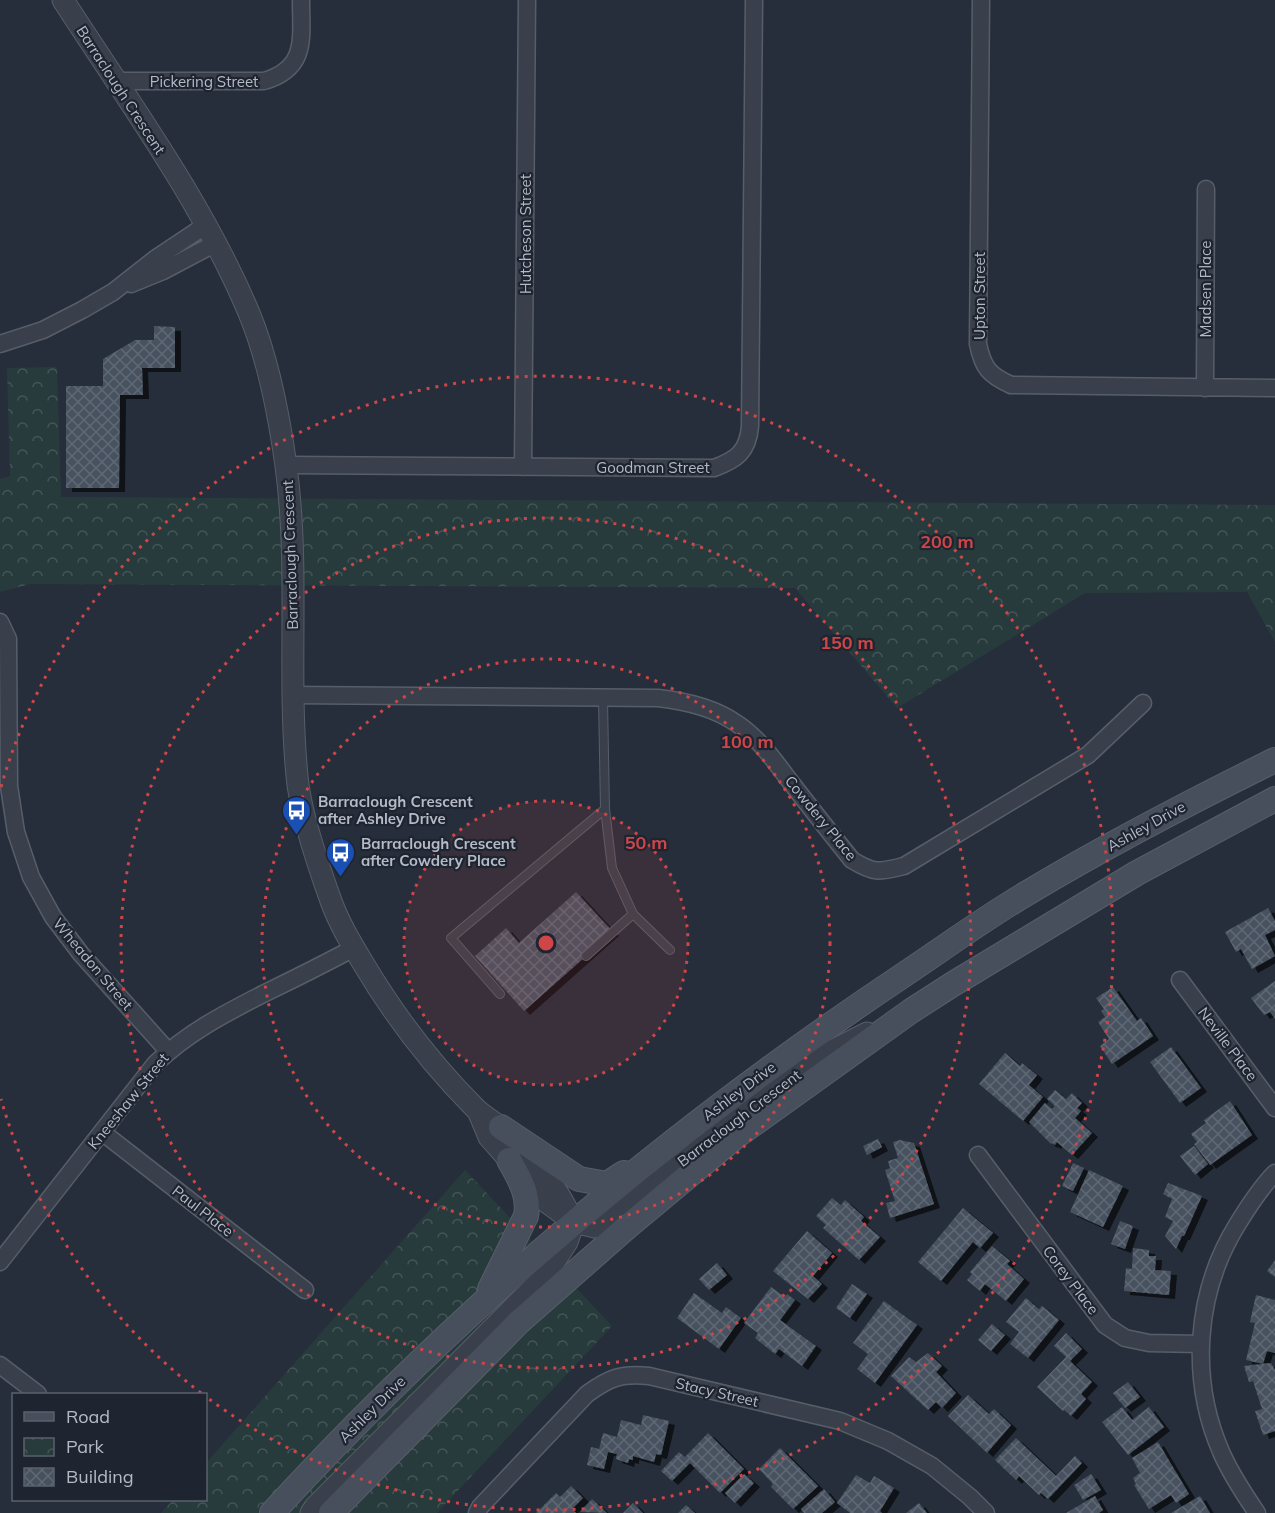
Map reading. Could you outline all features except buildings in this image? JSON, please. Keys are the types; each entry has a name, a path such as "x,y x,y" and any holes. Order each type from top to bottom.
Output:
{"main road":[{"name":"Ashley Drive","path":"272,1513 398,1382 485,1299 654,1155 811,1037 1028,892 1187,804 1275,760"},
{"path":"331,1513 519,1322 627,1227 735,1137 911,1011 1137,873 1275,799"},
{"path":"501,1127 579,1179 607,1184 654,1155"},
{"path":"485,1299 526,1216 528,1204 523,1186 509,1160"}],"street":[{"name":"Barraclough Crescent","path":"63,0 178,178 211,234 250,315 260,344 276,404 286,465 293,557 292,696 297,779 310,833 332,905 354,948 396,1017 431,1063 479,1113 501,1127 556,1191 574,1222"},
{"name":"Pickering Street","path":"115,81 264,81 276,78 291,66 298,56 301,45 302,0"},
{"name":"Hutcheson Street","path":"523,467 527,0"},
{"name":"Goodman Street","path":"286,465 714,468 731,462 741,453 749,438 754,0"},
{"name":"Upton Street","path":"981,0 978,344 981,360 990,373 1011,385 1275,388"},
{"name":"Madsen Place","path":"1204,388 1206,189"},
{"path":"0,344 43,330 113,291 154,259 211,234"},
{"name":"Wheadon Street","path":"0,622 8,639 9,786 16,832 31,877 53,917 81,954 168,1051"},
{"name":"Cowdery Place","path":"292,696 674,700 706,708 735,722 747,731 768,753 852,860 869,870 882,871 904,866 1088,755 1143,703"},
{"name":"Kneeshaw Street","path":"0,1262 6,1241 168,1051 214,1019 354,948"},
{"name":"Neville Place","path":"1180,980 1275,1107"},
{"name":"Barraclough Crescent","path":"479,1113 489,1137 545,1201 574,1222 595,1227 822,1056 911,1011"},
{"name":"Paul Place","path":"102,1131 305,1290"},
{"name":"Corey Place","path":"978,1155 1106,1325 1125,1338 1149,1343 1200,1344"},
{"path":"1257,1513 1222,1454 1207,1412 1200,1344 1202,1318 1217,1264 1229,1238 1252,1201 1275,1173"},
{"path":"311,1513 545,1276 567,1242 574,1222"},
{"path":"0,1365 35,1393"},
{"name":"Stacy Street","path":"477,1513 480,1507 587,1395 603,1383 631,1374 649,1376 840,1421 888,1441 932,1466 986,1513"}],"lane":[{"path":"603,698 604,809 612,868 633,914 670,950"},
{"path":"500,994 451,938 604,809"},
{"path":"586,956 633,914"}],"green space":[{"path":"57,367 61,497 1275,505 1275,642 1247,592 1085,593 897,708 795,588 30,584 0,592 0,479 10,476 7,368"},
{"path":"465,1170 612,1326 437,1513 161,1513 172,1501 207,1501 207,1462"}],"place":[{"name":"Barraclough Crescent after Ashley Drive","path":"297,836"},
{"name":"Barraclough Crescent after Cowdery Place","path":"340,878"}]}
